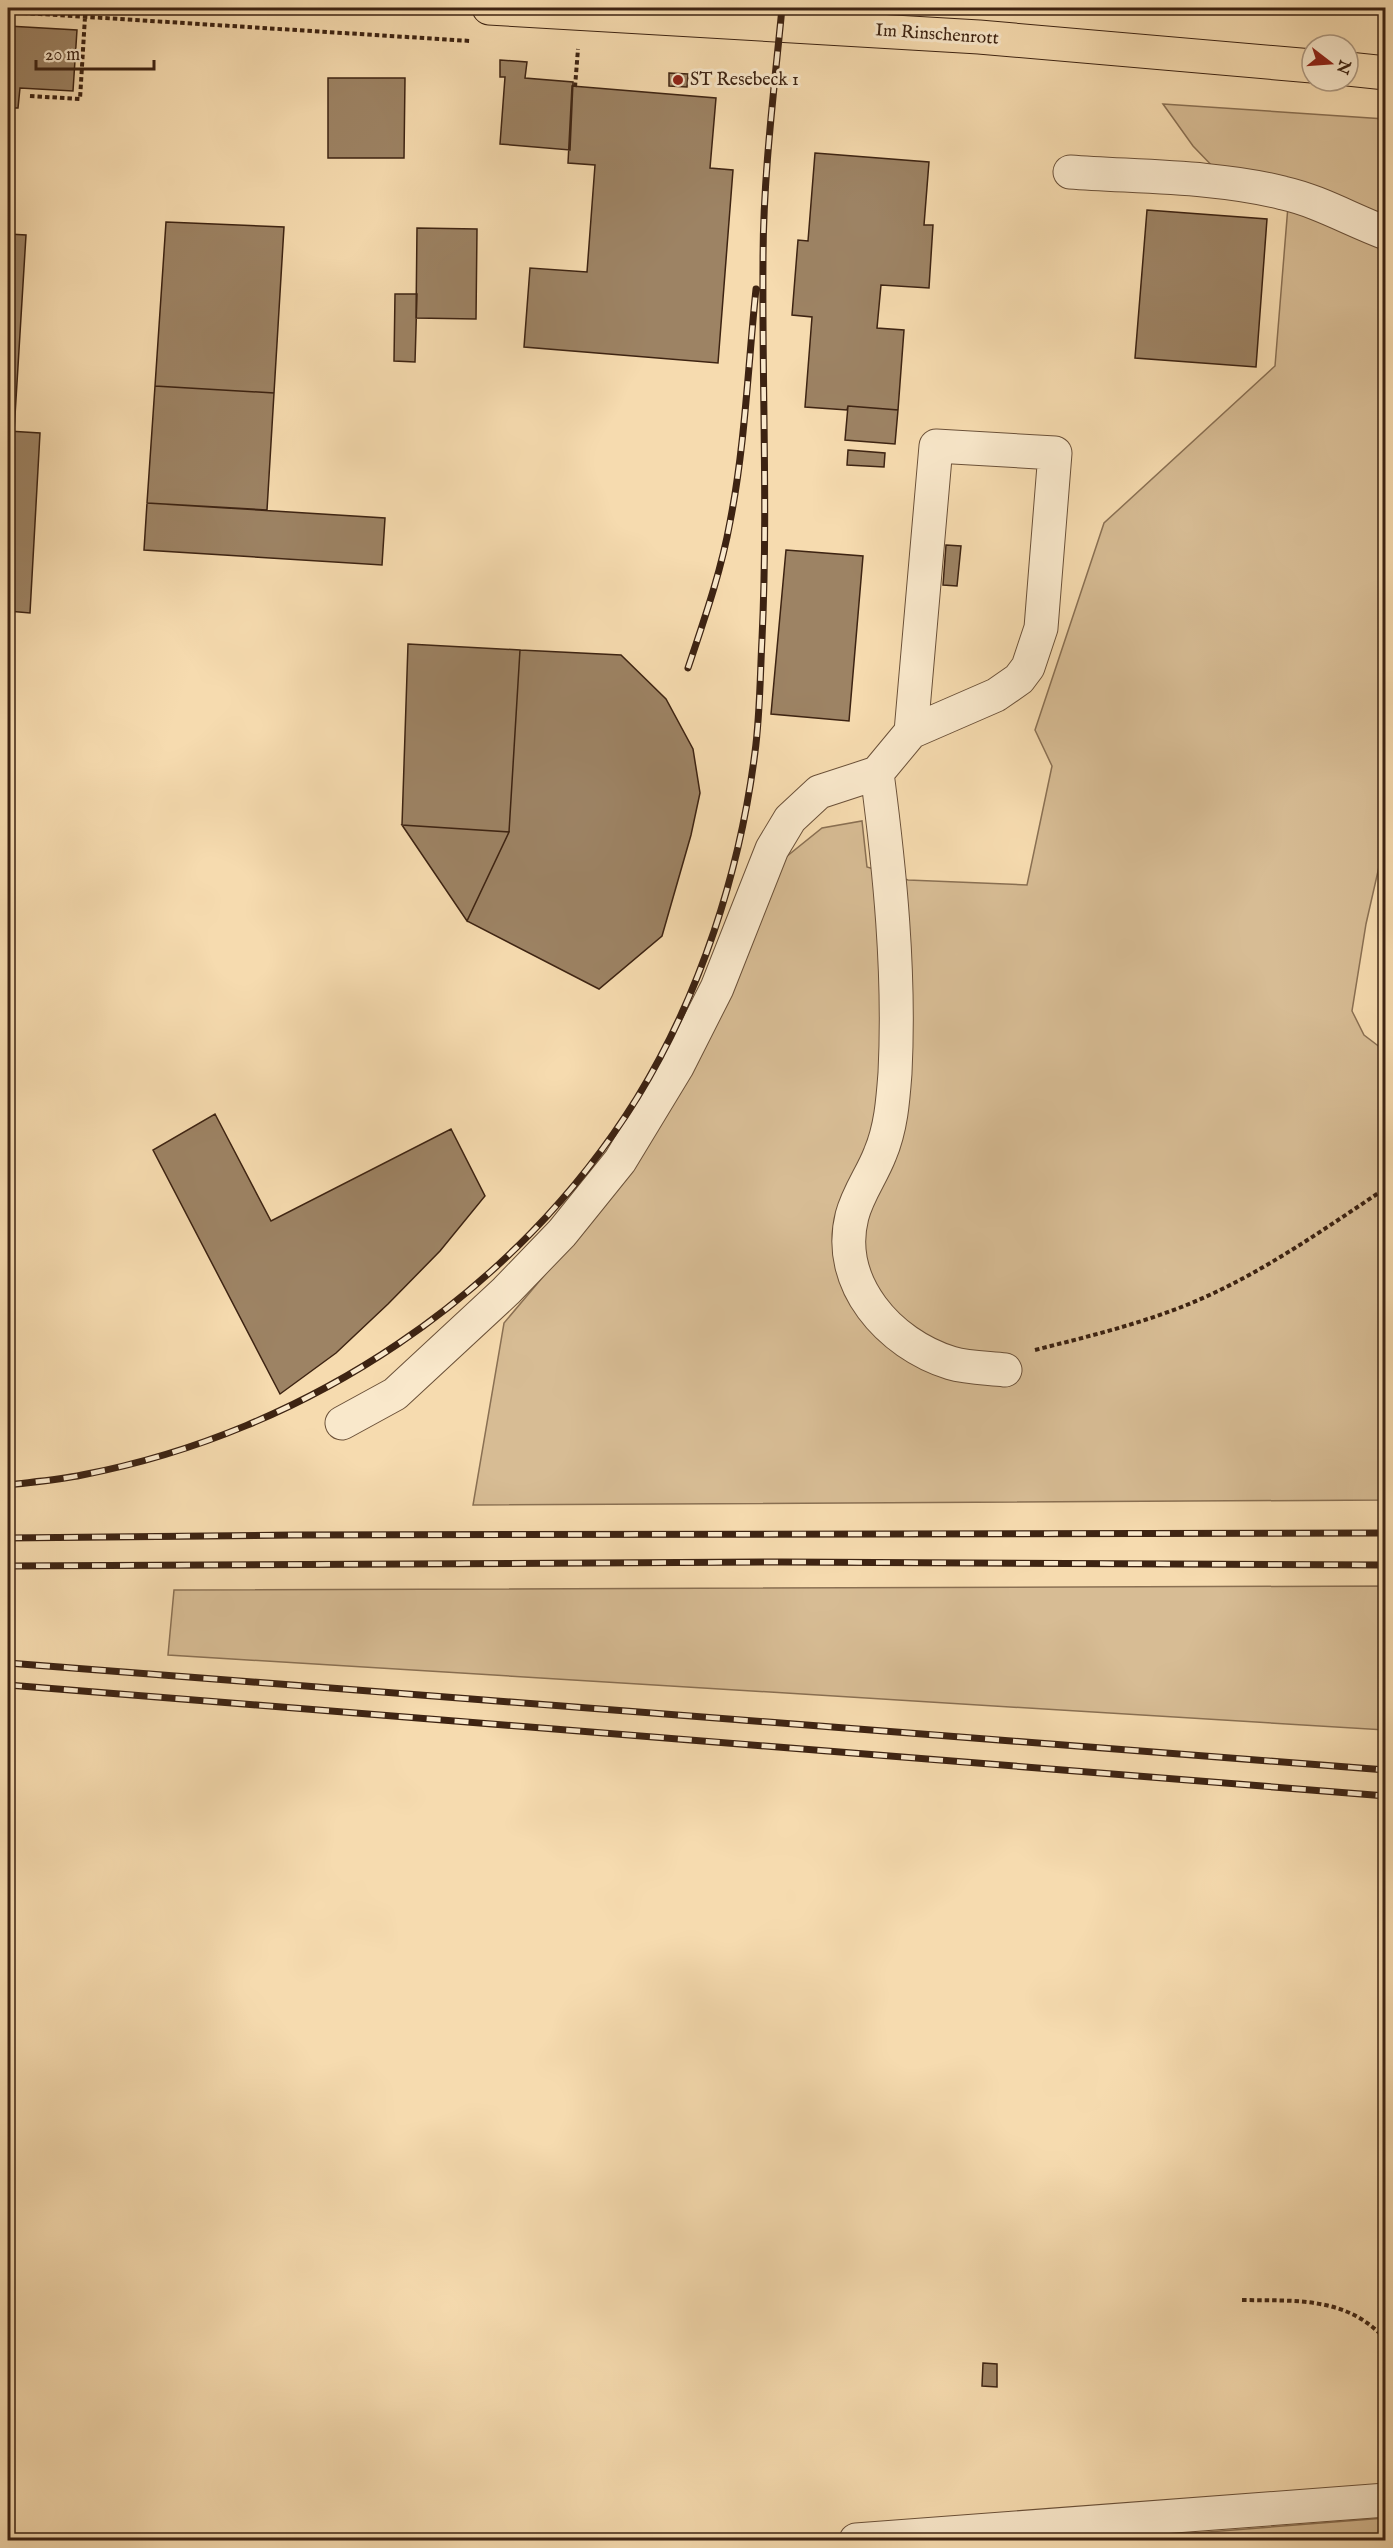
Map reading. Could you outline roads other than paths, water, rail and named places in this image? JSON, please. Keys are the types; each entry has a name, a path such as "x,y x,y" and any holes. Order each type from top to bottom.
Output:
{"main road":[{"name":"Im Rinschenrott","path":"489,8 979,37 1300,65"},
{"path":"1360,70 1386,73"}],"street":[{"path":"1070,172 1185,179 1281,192 1332,209 1386,233"},
{"path":"342,1423 395,1394 506,1291 568,1226 620,1161 682,1058 717,988 772,849 790,819 819,792 877,773 911,732 996,695 1019,679 1028,667 1041,628 1055,453 936,446 911,732"},
{"path":"877,773 890,876 895,1075 885,1139 852,1214 848,1241 851,1263 863,1296 882,1321 910,1343 950,1362 1015,1361"},
{"path":"856,2541 1386,2500"}],"railway":[{"path":"8,1485 82,1475 165,1454 247,1425 325,1388 398,1344 468,1292 531,1233 588,1168 637,1098 660,1058 698,975 728,887 748,797 757,738 765,545 763,230 782,8"},
{"path":"688,668 717,578 730,522 743,435 756,289"},
{"path":"8,1538 294,1535 1386,1533"},
{"path":"8,1566 782,1562 1386,1565"},
{"path":"8,1663 1386,1770"},
{"path":"8,1685 1386,1796"}],"place":[{"name":"ST Resebeck 1","path":"678,80"}]}
